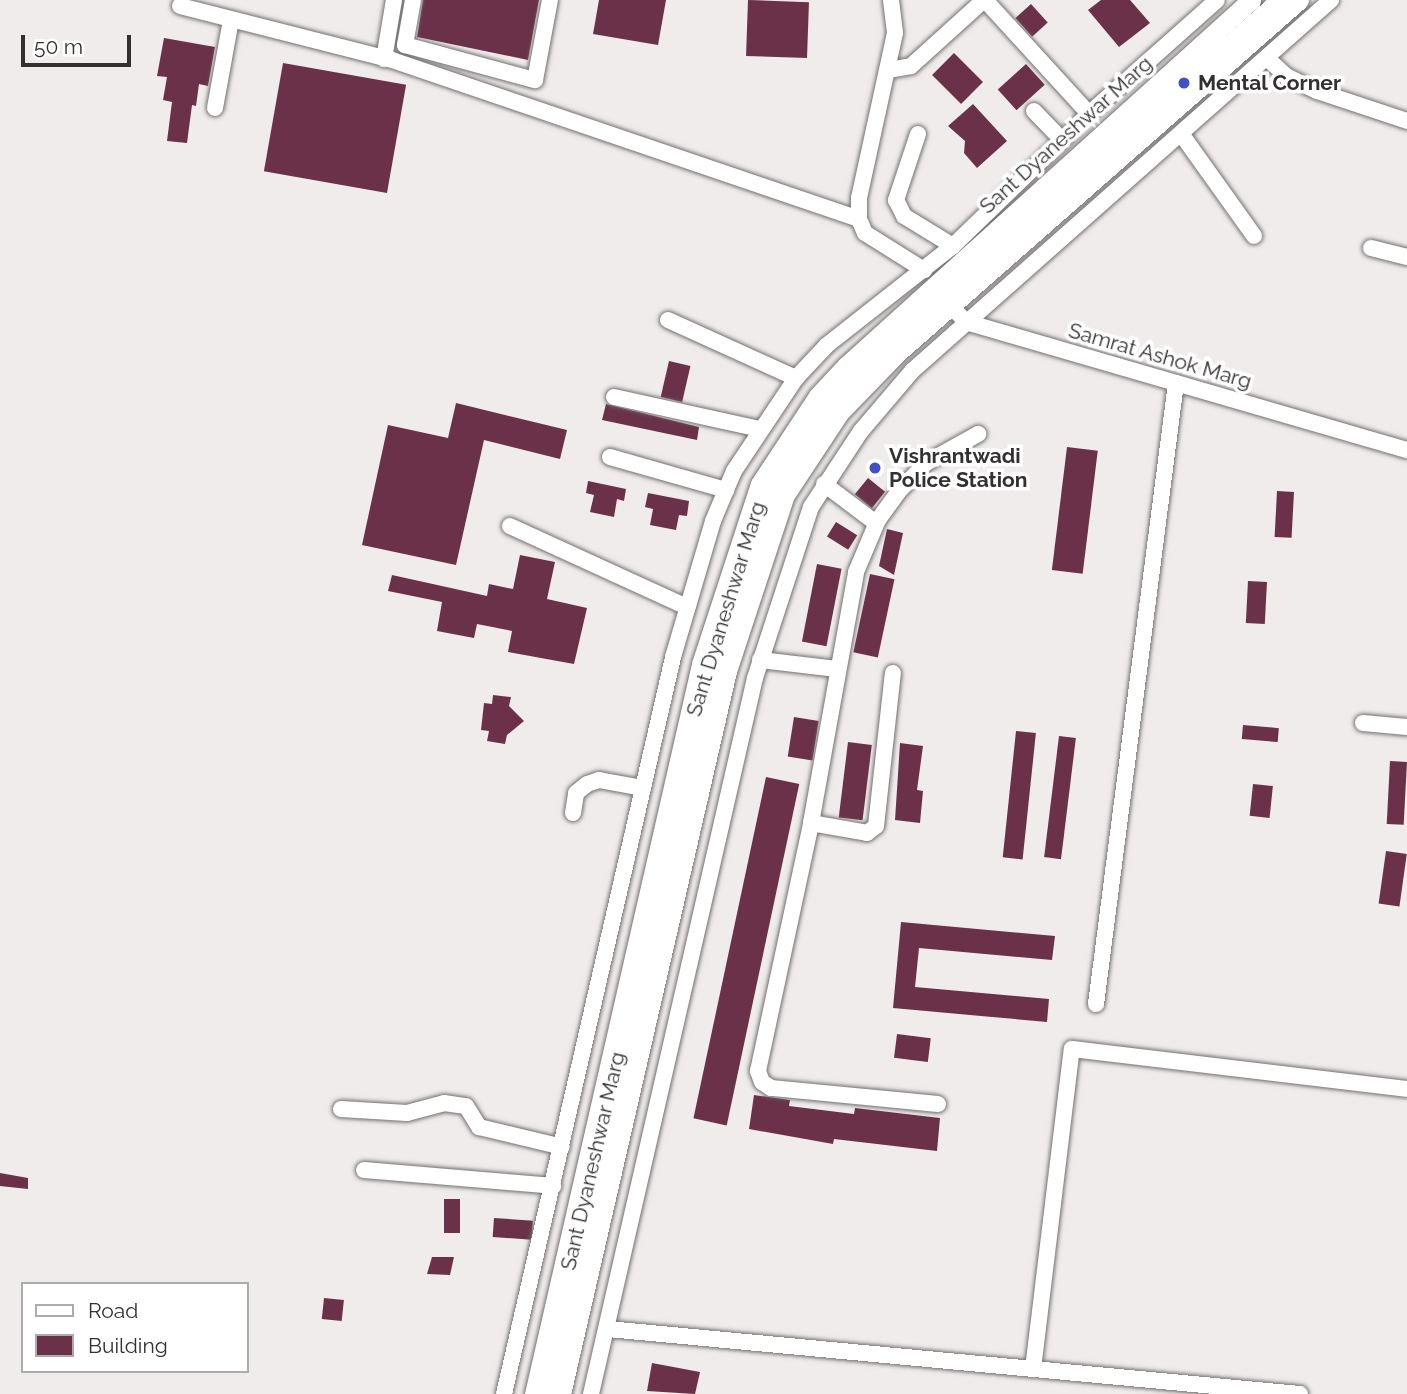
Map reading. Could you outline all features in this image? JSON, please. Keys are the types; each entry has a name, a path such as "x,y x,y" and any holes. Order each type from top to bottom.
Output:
{"main road":[{"name":"Sant Dyaneshwar Marg","path":"534,1394 701,664 760,484 818,396 1251,0"},
{"name":"Sant Dyaneshwar Marg","path":"561,1394 727,671 768,539 785,495 839,413 937,289 1299,0"}],"street":[{"path":"384,59 394,0"},
{"path":"413,0 405,45 470,65 535,80 550,0"},
{"path":"891,0 895,33 859,198 859,219 865,233 937,289 966,322"},
{"path":"889,70 911,66 984,0 1089,114"},
{"path":"504,1394 687,607 726,490 758,429 796,378 827,345 937,289 953,246 1089,114 1217,0"},
{"path":"547,1394 714,668 772,489 828,404 937,289 1279,0"},
{"path":"591,1394 760,660 803,528 824,484 884,401 966,322 1182,135 1331,0"},
{"path":"180,6 384,59 859,219"},
{"path":"215,108 231,20"},
{"path":"1268,59 1286,76 1317,91 1407,121"},
{"path":"465,85 470,65"},
{"path":"1034,111 1062,140"},
{"path":"918,134 897,200 904,216 953,246"},
{"path":"1182,135 1254,236"},
{"path":"1371,248 1407,257"},
{"path":"668,320 796,378"},
{"name":"Samrat Ashok Marg","path":"966,322 1407,450"},
{"path":"1096,1003 1176,383"},
{"path":"614,397 758,429"},
{"path":"938,1104 771,1088 762,1082 758,1071 811,823 856,572 876,523 926,463 978,434"},
{"path":"610,457 726,490"},
{"path":"824,484 876,523"},
{"path":"510,526 687,607"},
{"path":"760,660 837,669"},
{"path":"811,823 867,833 876,826 892,673"},
{"path":"1363,723 1407,727"},
{"path":"573,813 576,793 587,783 599,780 643,788"},
{"path":"1033,1369 1072,1049 1407,1089"},
{"path":"341,1109 407,1113 444,1103 466,1106 473,1111 479,1127 562,1147"},
{"path":"364,1170 554,1186"},
{"path":"607,1329 1033,1369 1149,1387 1300,1394"}],"building":[{"path":"423,0 539,0 528,60 417,37"},
{"path":"599,0 666,0 658,45 593,34"},
{"path":"748,0 809,2 807,58 746,56"},
{"path":"1101,0 1130,0 1150,23 1119,47 1088,10"},
{"path":"1031,4 1048,23 1032,37 1015,18"},
{"path":"164,38 215,47 208,86 199,84 196,106 192,105 187,143 167,141 172,102 163,100 167,77 157,76"},
{"path":"954,53 983,82 961,104 932,75"},
{"path":"283,63 406,85 387,193 264,171"},
{"path":"1026,64 1045,85 1016,110 998,89"},
{"path":"973,104 1007,141 977,168 964,153 965,141 948,126"},
{"path":"669,361 690,366 682,402 661,397"},
{"path":"456,403 567,430 560,459 484,440 456,565 362,545 388,425 448,438"},
{"path":"606,404 699,427 697,440 602,420"},
{"path":"1067,447 1098,451 1083,574 1052,570"},
{"path":"868,478 885,492 872,508 855,494"},
{"path":"588,481 626,489 624,501 617,499 614,517 590,512 594,495 586,493"},
{"path":"1277,491 1294,492 1292,538 1275,537"},
{"path":"648,493 689,501 687,516 679,515 676,530 650,525 653,509 645,507"},
{"path":"836,522 857,535 848,550 827,536"},
{"path":"887,529 903,533 894,575 879,566"},
{"path":"520,555 555,562 547,599 587,608 574,664 508,652 512,631 477,624 474,638 437,631 442,602 388,591 392,575 487,596 489,584 513,589"},
{"path":"817,564 842,569 826,646 802,642"},
{"path":"870,574 894,579 878,657 853,652"},
{"path":"1248,581 1267,582 1265,624 1246,623"},
{"path":"493,695 511,697 509,706 524,721 507,735 505,744 487,741 489,731 481,730 484,703 492,704"},
{"path":"794,717 819,721 812,760 788,757"},
{"path":"1243,725 1279,728 1278,742 1242,739"},
{"path":"1016,731 1036,733 1023,859 1003,857"},
{"path":"1059,736 1076,738 1061,859 1044,857"},
{"path":"848,742 872,745 863,820 839,817"},
{"path":"900,743 923,746 917,790 923,791 920,823 895,820"},
{"path":"1390,761 1407,762 1404,825 1387,824"},
{"path":"766,777 799,784 727,1125 693,1118"},
{"path":"1253,784 1273,786 1270,818 1250,816"},
{"path":"1386,851 1407,854 1399,906 1379,903"},
{"path":"901,922 1055,936 1052,960 919,948 915,987 1049,999 1047,1022 893,1008"},
{"path":"897,1034 931,1038 928,1062 894,1058"},
{"path":"754,1095 790,1100 789,1106 854,1114 855,1108 940,1118 937,1151 834,1139 833,1144 749,1129"},
{"path":"0,1173 28,1178 28,1189 0,1186"},
{"path":"444,1199 460,1199 460,1233 444,1233"},
{"path":"494,1218 533,1221 532,1240 493,1237"},
{"path":"432,1257 454,1257 450,1275 427,1274"},
{"path":"324,1298 344,1300 342,1321 322,1319"},
{"path":"652,1363 700,1372 695,1394 647,1391"}],"place":[{"name":"Mental Corner","path":"1184,83"},
{"name":"Vishrantwadi Police Station","path":"875,468"}]}
